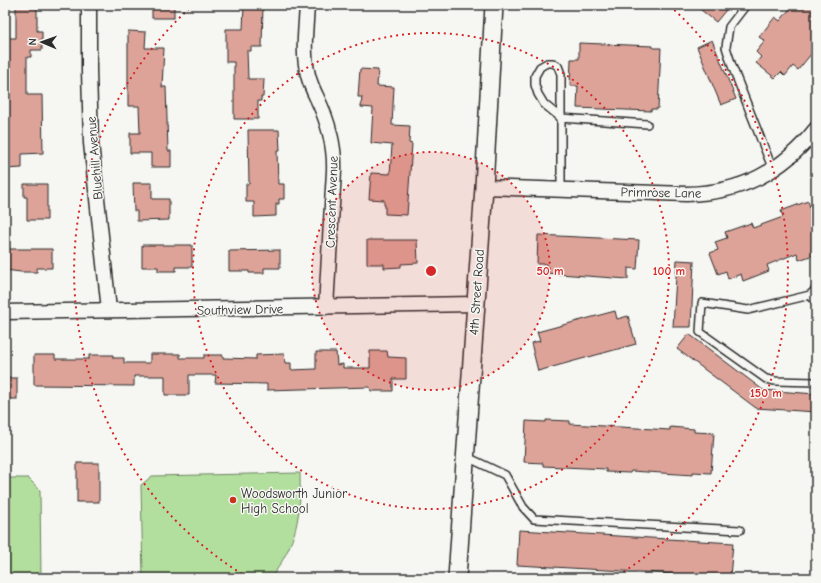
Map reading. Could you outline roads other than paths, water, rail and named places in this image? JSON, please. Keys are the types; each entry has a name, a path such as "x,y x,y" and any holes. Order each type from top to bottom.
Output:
{"street":[{"name":"Bluehill Avenue","path":"90,5 88,70 91,143 109,310"},
{"name":"Crescent Avenue","path":"307,5 305,54 306,68 311,86 330,131 334,152 326,308"},
{"name":"4th Street Road","path":"457,578 484,187 494,5"},
{"name":"Primrose Lane","path":"484,187 686,194 708,193 734,188 773,170 794,154 816,129"},
{"name":"Southview Drive","path":"5,312 326,308 475,304"}],"lane":[{"path":"746,5 729,27 726,47 773,170"},
{"path":"560,190 561,118 561,74 558,66 553,63 547,63 540,67 535,76 535,85 538,94 544,104 561,118 647,124"},
{"path":"816,289 810,295 748,310 702,303 700,332 766,379 775,381 816,382"},
{"path":"810,295 816,302"},
{"path":"465,456 505,475 523,507 534,519 740,530"}],"place":[{"name":"Woodsworth Junior High School","path":"233,500"}]}
